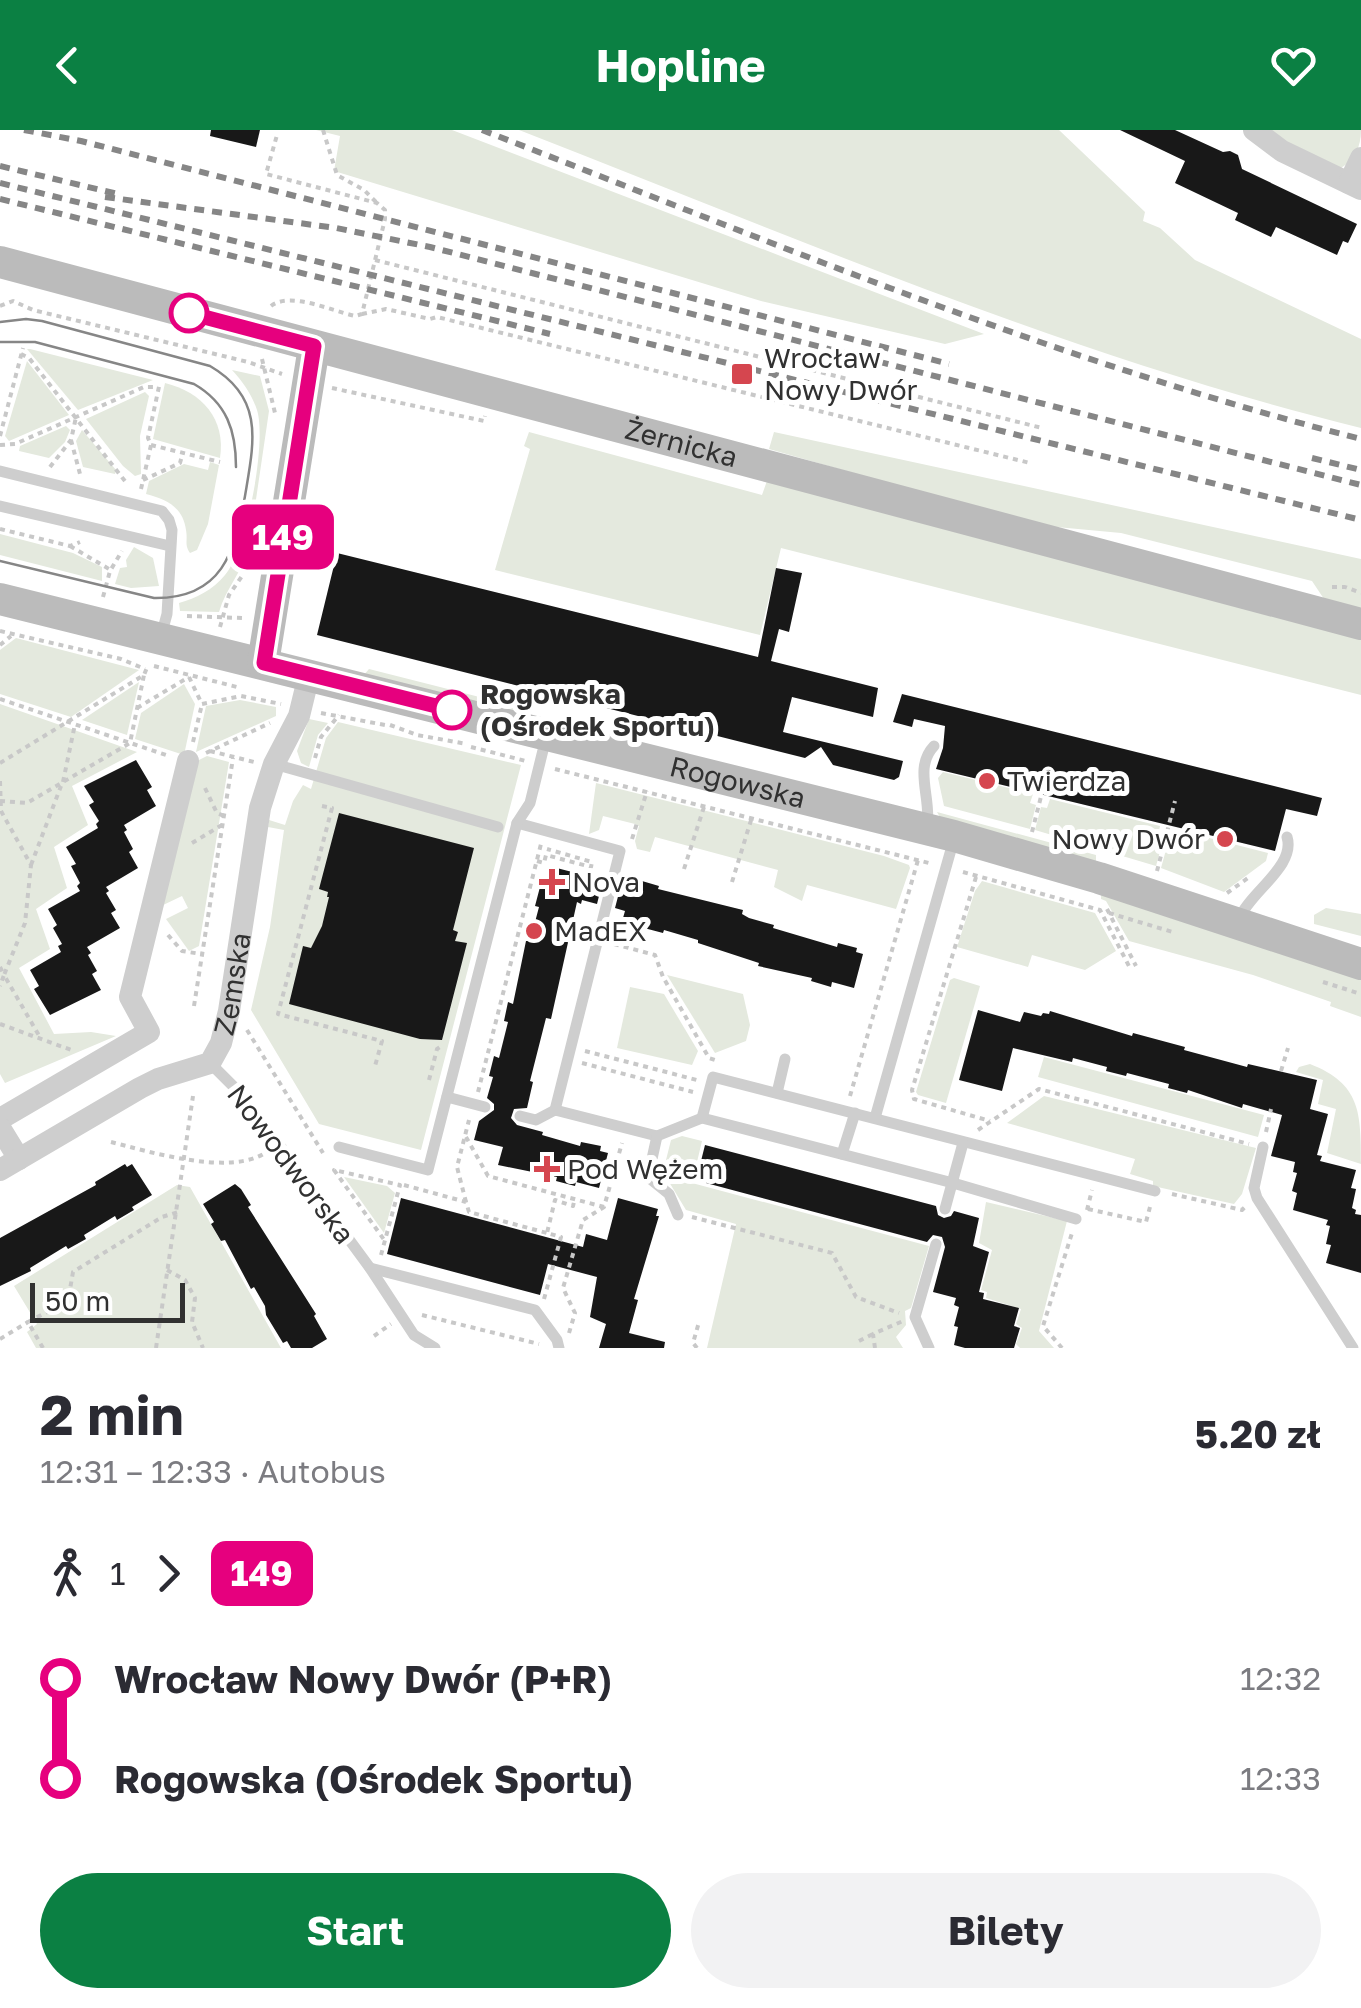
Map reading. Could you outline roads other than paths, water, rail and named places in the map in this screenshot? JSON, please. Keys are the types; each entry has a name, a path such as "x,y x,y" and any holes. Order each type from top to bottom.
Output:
{"street":[{"path":"1254,130 1282,150 1355,186 1361,158"},
{"name":"Żernicka","path":"0,262 1361,624"},
{"path":"264,663 314,346"},
{"name":"Rogowska","path":"0,598 309,674 539,748 1238,922 1361,964"},
{"name":"Zemska","path":"9,1164 158,1079 210,1063 221,1043 229,1010 260,808 274,764 299,716 309,674"},
{"path":"0,1119 150,1032 130,997 165,850 199,756"},
{"name":"Rogowska","path":"1298,941 1361,952"},
{"path":"0,1128 9,1164"}],"lane":[{"path":"0,470 162,511 170,520 170,546 167,614 160,638"},
{"path":"0,506 170,546"},
{"path":"875,1118 934,848 924,766 934,746"},
{"path":"339,1147 428,1170 517,823 530,803 539,748"},
{"path":"274,764 498,827"},
{"path":"517,823 624,852 554,1110"},
{"path":"1238,922 1244,906 1284,862 1290,848 1287,837"},
{"path":"777,1093 786,1059"},
{"name":"Nowodworska","path":"210,1063 245,1098 373,1269 414,1334 431,1348"},
{"path":"702,1118 712,1078 1155,1191"},
{"path":"446,1096 479,1106"},
{"path":"520,1116 536,1120 554,1110 658,1136 702,1118 1076,1219"},
{"path":"842,1154 851,1111"},
{"path":"658,1136 648,1177 669,1194 678,1214"},
{"path":"945,1209 963,1142"},
{"path":"1263,1147 1254,1188 1257,1198 1353,1348"},
{"path":"929,1348 915,1317 936,1244"},
{"name":"Nowodworska","path":"373,1269 534,1310 557,1340 557,1348"}],"tram line":[{"path":"0,322 42,321 210,366 240,392 252,423 248,476 236,536 221,568 196,590 154,598 0,561"},
{"path":"0,342 35,342 194,384 222,409 234,442 236,467"}],"railway":[{"path":"24,130 81,141 949,364"},
{"path":"482,130 1027,337 1137,374 1361,439"},
{"path":"0,166 122,195"},
{"path":"0,183 1361,520"},
{"path":"105,197 336,228 430,247 1361,485"},
{"path":"0,199 550,334"},
{"path":"1312,458 1361,470"}],"place":[{"name":"Wrocław Nowy Dwór","path":"742,374"},
{"name":"Rogowska (Ośrodek Sportu)","path":"452,710"},
{"name":"Twierdza","path":"987,781"},
{"name":"Nowy Dwór","path":"1225,839"},
{"name":"Nova","path":"552,882"},
{"name":"MadEX","path":"534,931"},
{"name":"Pod Wężem","path":"547,1169"}]}
